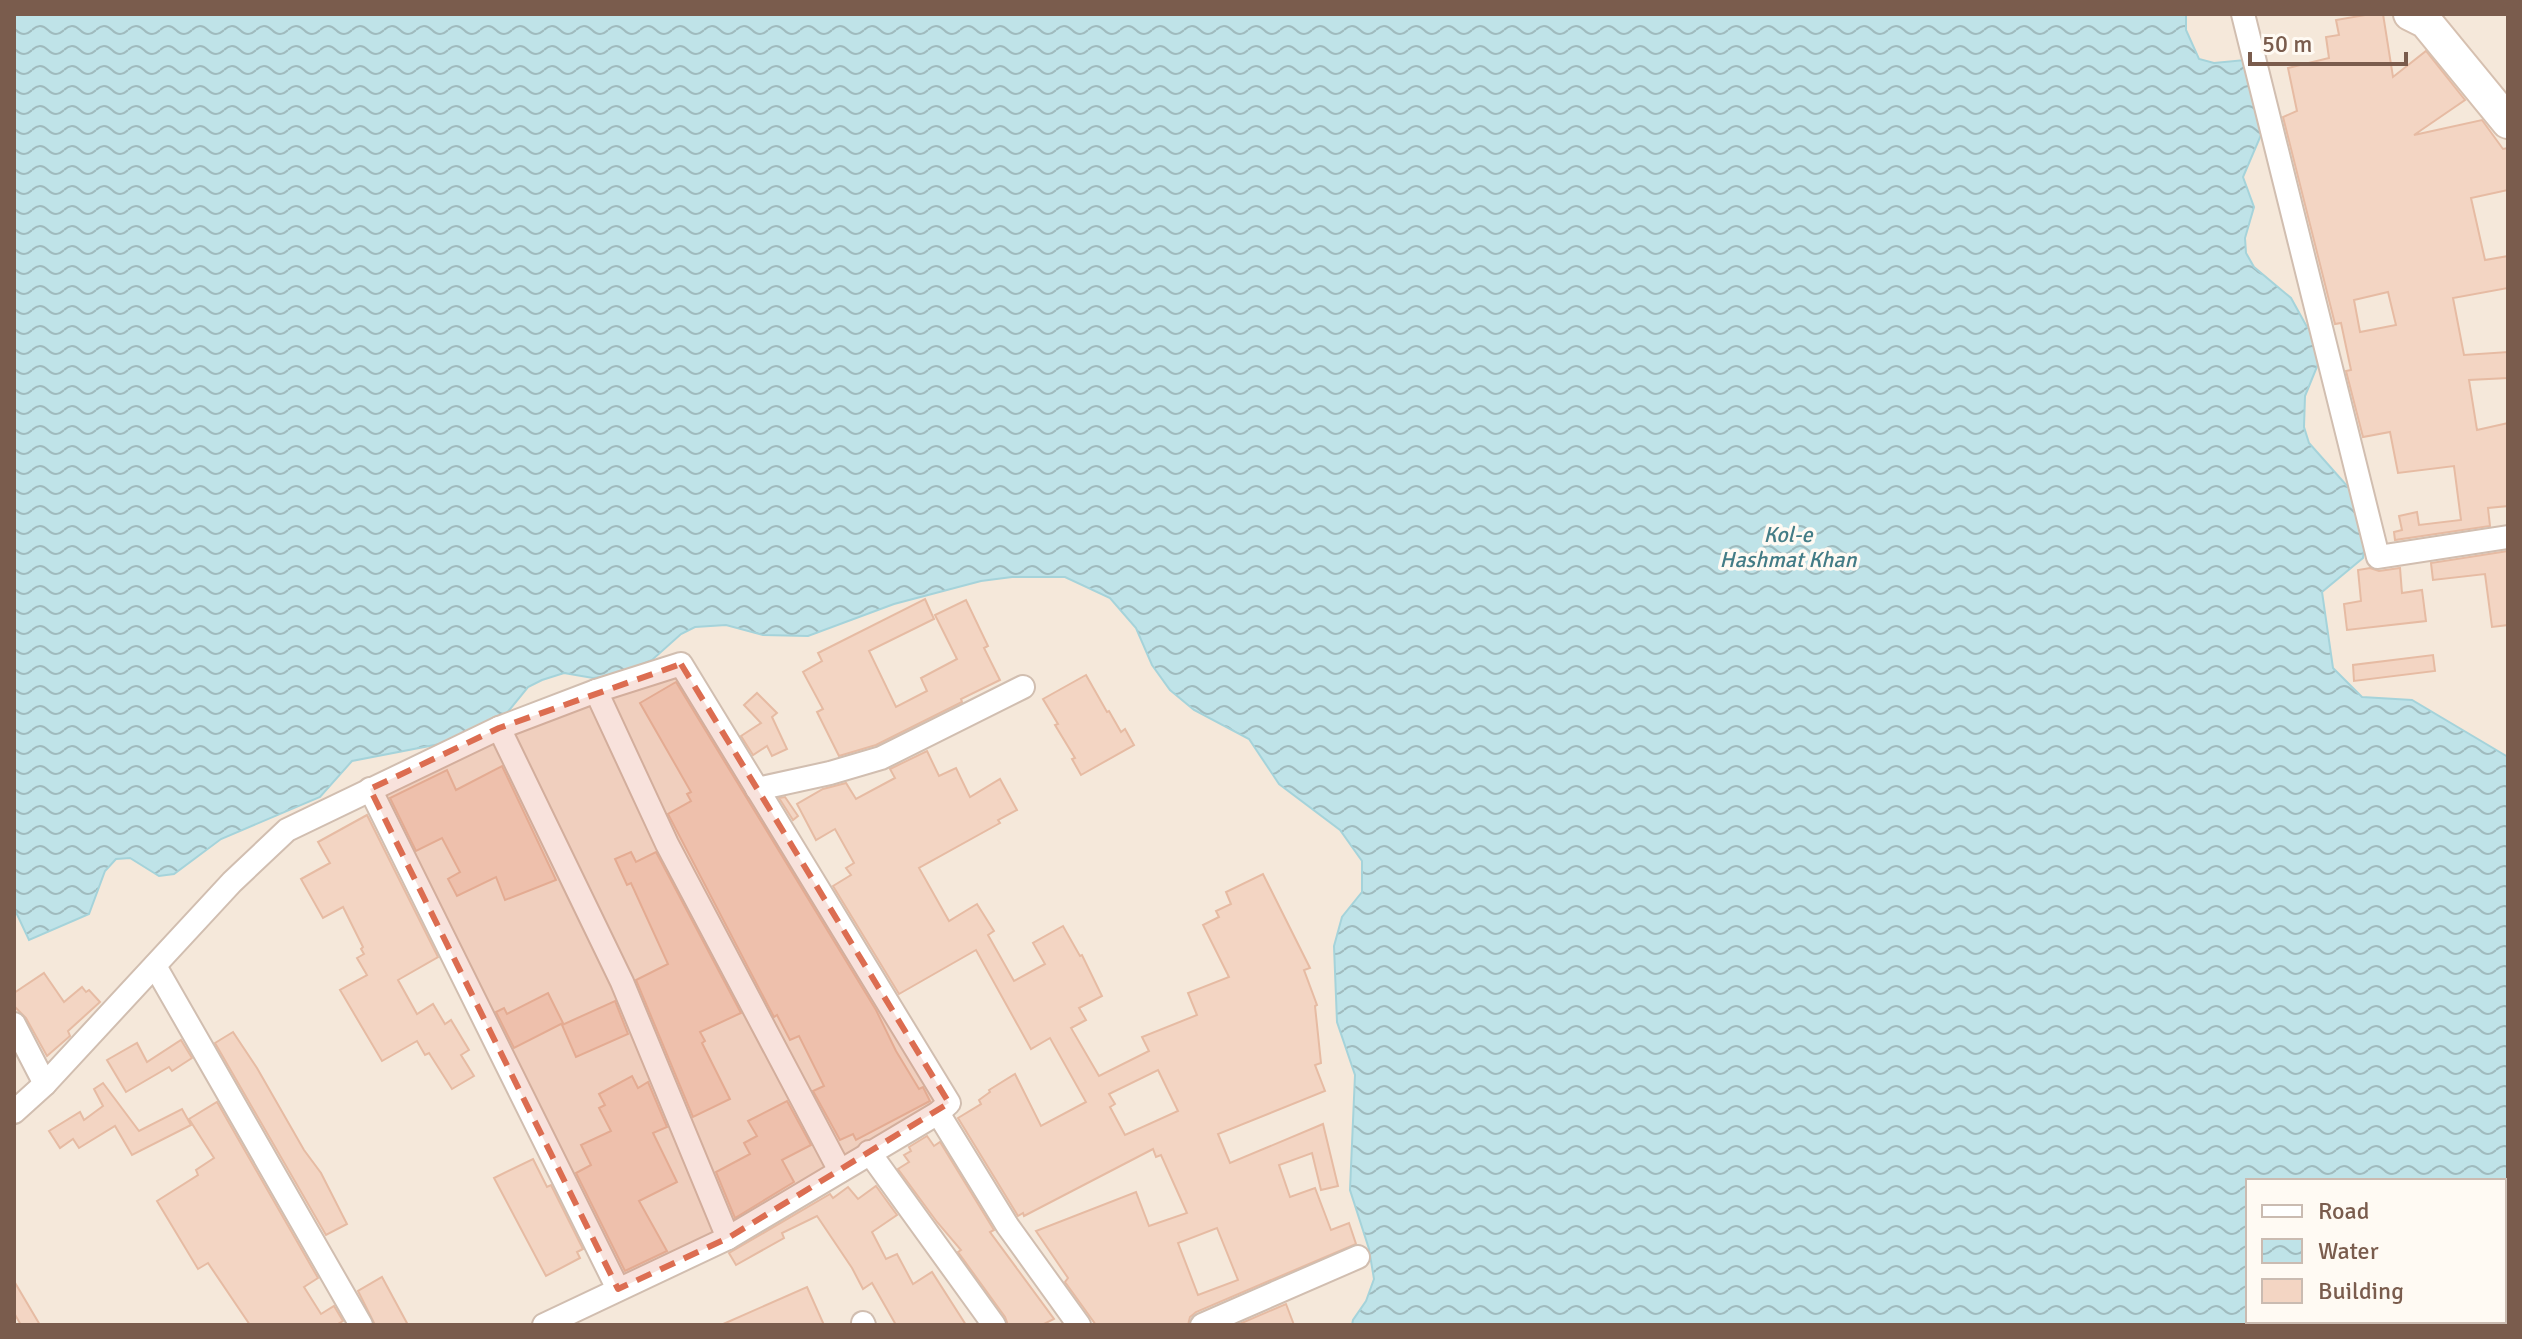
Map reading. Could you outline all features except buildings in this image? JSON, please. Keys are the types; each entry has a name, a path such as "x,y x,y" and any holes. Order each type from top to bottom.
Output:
{"street":[{"path":"2243,14 2378,557 2508,537"},
{"path":"2410,14 2426,22 2508,122"},
{"path":"14,1112 45,1084 232,882 287,830 499,728 596,691 681,664 949,1103 938,1113 728,1238 544,1325"},
{"path":"757,789 881,758 1023,687"},
{"path":"596,691 667,844 840,1171"},
{"path":"499,728 622,982 728,1238"},
{"path":"370,789 618,1289"},
{"path":"155,966 361,1325"},
{"path":"14,1024 45,1084"},
{"path":"938,1113 1007,1225 1079,1325"},
{"path":"869,1152 994,1325"},
{"path":"1202,1325 1358,1257"}],"highlighted area":[{"path":"681,664 949,1103 728,1238 618,1289 370,789 499,728"}],"shaded area":[{"path":"2186,14 2508,14 2508,757 2412,700 2362,697 2333,668 2322,592 2351,569 2356,496 2309,443 2304,427 2305,396 2323,352 2318,338 2307,327 2291,298 2254,267 2246,253 2245,238 2254,207 2243,177 2261,135 2245,60 2214,63 2199,59 2186,30"},
{"path":"1012,577 1065,577 1110,598 1136,628 1152,665 1194,710 1249,740 1278,784 1340,830 1362,861 1362,892 1342,917 1334,946 1337,1022 1355,1075 1350,1190 1369,1249 1374,1279 1352,1325 14,1325 14,908 28,940 89,914 105,870 116,859 130,858 159,876 174,874 221,839 320,797 352,761 450,742 506,714 528,687 542,680 564,673 593,678 652,660 681,634 695,627 726,625 763,635 981,581"}],"green space":[{"path":"2506,1195 2508,1325 2439,1325 2506,1323"}],"water":[{"name":"Kol-e Hashmat Khan","path":"14,14 2186,14 2186,30 2199,59 2214,63 2245,60 2267,103 2261,135 2243,177 2254,207 2245,238 2246,253 2254,267 2291,298 2307,327 2318,338 2323,352 2305,396 2304,427 2309,443 2356,496 2365,541 2363,558 2322,592 2333,668 2362,697 2412,700 2508,757 2507,1193 2506,1179 2246,1179 2246,1323 2439,1325 1352,1325 1374,1279 1369,1249 1350,1190 1355,1075 1337,1022 1334,946 1342,917 1362,892 1362,861 1340,830 1279,784 1249,739 1194,710 1170,690 1152,665 1136,628 1110,598 1065,577 1012,577 981,581 894,604 808,636 763,635 726,625 695,627 681,634 652,660 616,675 593,678 564,673 542,680 528,687 506,714 450,742 352,761 320,797 221,839 174,874 159,876 130,858 116,859 105,871 89,914 29,940 14,908"}]}
